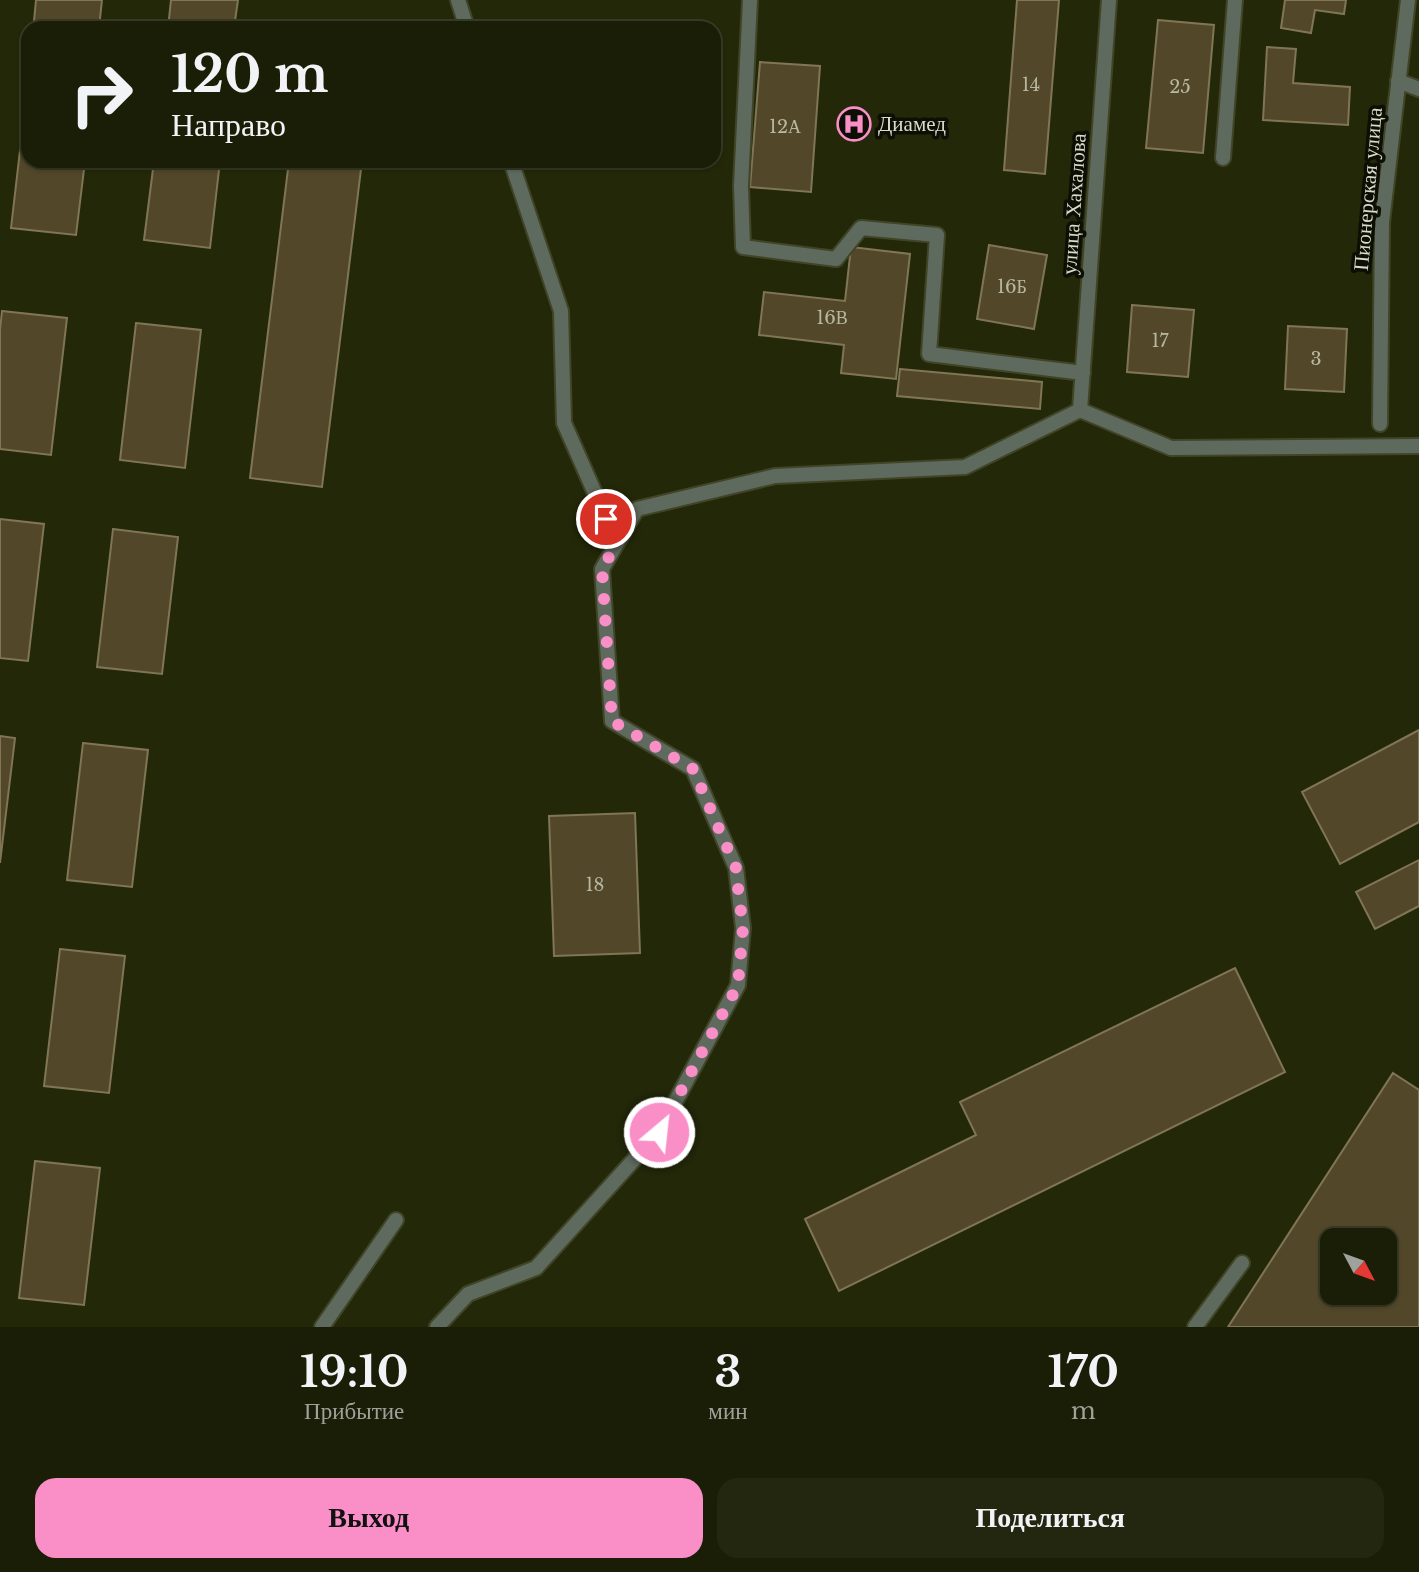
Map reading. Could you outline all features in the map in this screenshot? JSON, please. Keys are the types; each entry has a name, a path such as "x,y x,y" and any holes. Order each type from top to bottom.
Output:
{"street":[{"path":"458,0 465,21"},
{"path":"750,0 741,186 743,247 836,259 861,228 937,235 929,355 1083,373"},
{"name":"улица Хахалова","path":"1080,410 1109,0"},
{"path":"1223,158 1235,0"},
{"name":"Пионерская улица","path":"1380,424 1382,222 1408,0"},
{"path":"1398,81 1419,89"},
{"path":"513,168 561,311 564,424 617,543"},
{"path":"437,1327 468,1294 536,1268 659,1132 738,985 743,928 736,868 693,769 612,721 602,569 637,509 775,477 965,467 1080,410 1171,447 1419,446"},
{"path":"322,1327 396,1220"},
{"path":"1195,1327 1242,1263"}],"building":[{"path":"36,0 102,0 100,21 34,21"},
{"path":"171,0 238,0 235,21 169,21"},
{"path":"1017,0 1059,0 1045,174 1004,170"},
{"path":"1285,0 1346,0 1344,14 1315,10 1311,33 1281,28"},
{"path":"1158,20 1214,25 1203,153 1146,148"},
{"path":"1267,47 1296,49 1293,83 1350,87 1348,125 1263,120"},
{"path":"760,62 820,66 811,192 750,187"},
{"path":"21,142 21,168 84,168 76,235 11,228"},
{"path":"153,168 219,168 210,248 144,240"},
{"path":"288,168 361,168 322,487 250,478"},
{"path":"989,245 1047,255 1034,329 977,319"},
{"path":"851,247 910,254 896,379 841,373 844,345 759,335 764,292 845,301"},
{"path":"1132,305 1194,310 1188,377 1127,372"},
{"path":"2,311 67,318 51,455 0,449"},
{"path":"136,323 201,330 185,468 120,460"},
{"path":"1288,326 1347,329 1344,392 1285,389"},
{"path":"900,369 1042,382 1040,409 897,396"},
{"path":"0,519 44,524 28,661 0,658"},
{"path":"113,529 178,537 162,674 97,667"},
{"path":"1419,730 1419,822 1340,864 1302,792"},
{"path":"0,736 15,738 0,863"},
{"path":"83,743 148,750 132,887 67,880"},
{"path":"635,813 640,953 554,956 549,816"},
{"path":"1419,860 1419,906 1375,929 1356,892"},
{"path":"60,949 125,956 109,1093 44,1086"},
{"path":"1235,968 1285,1072 839,1291 805,1219 976,1135 960,1102"},
{"path":"1393,1073 1419,1090 1419,1327 1228,1327"},
{"path":"35,1161 100,1168 84,1305 19,1298"}],"place":[{"name":"Диамед","path":"854,124"}],"route":[{"path":"606,519 617,543 602,569 612,721 693,769 736,868 743,928 738,985 659,1132"}]}
